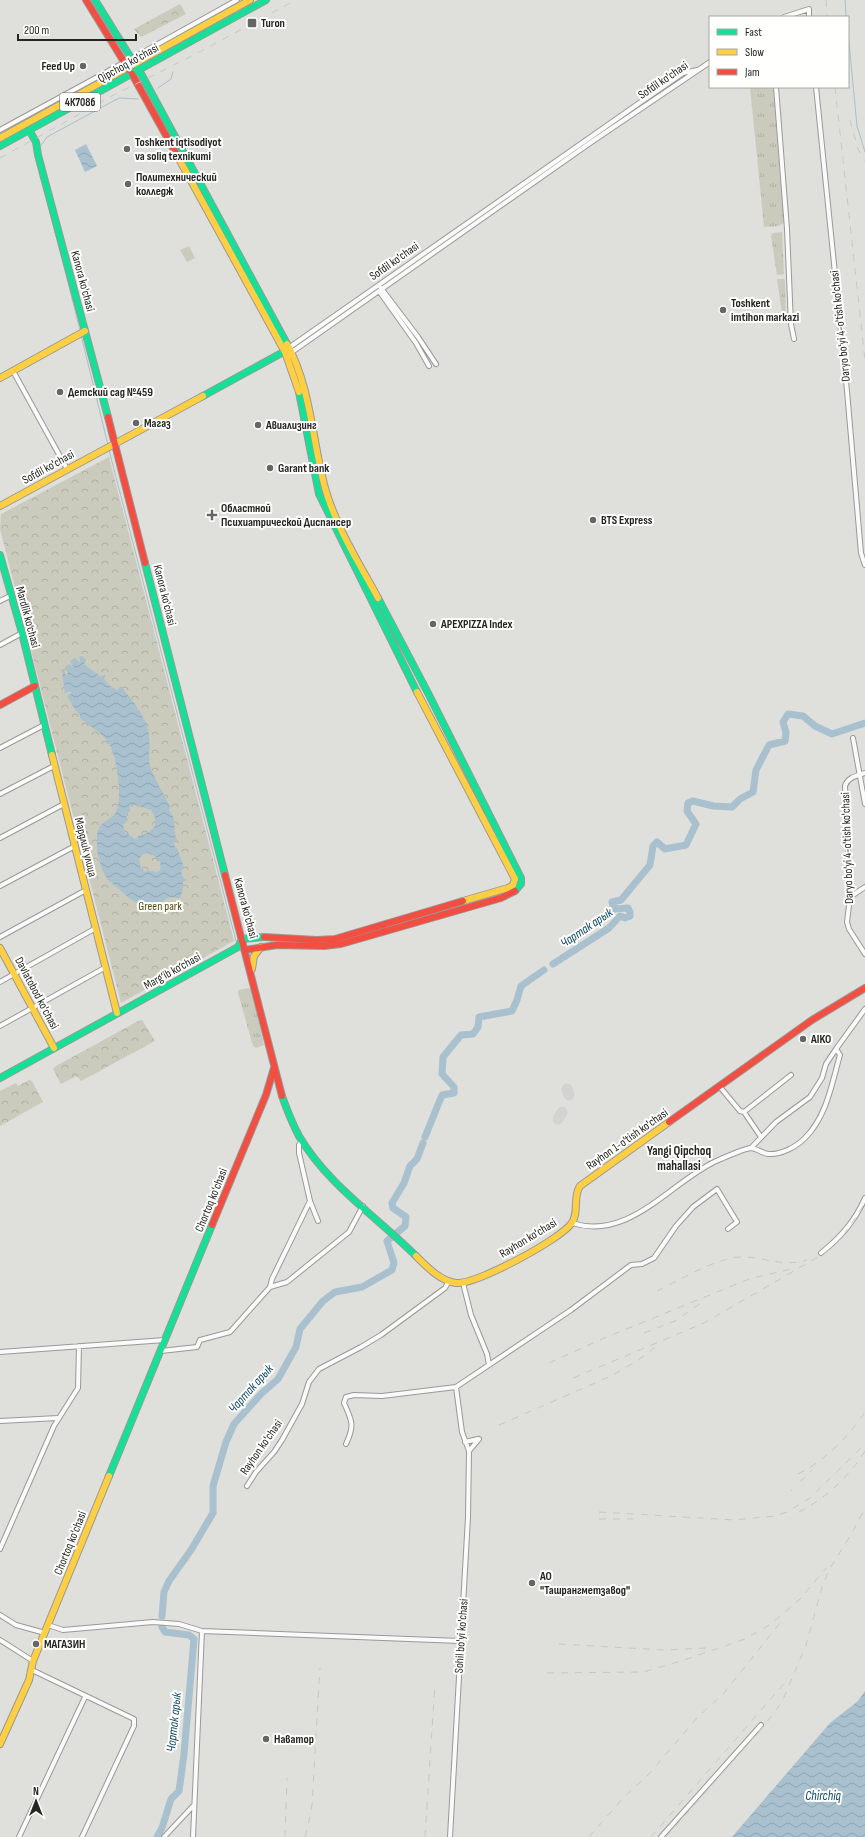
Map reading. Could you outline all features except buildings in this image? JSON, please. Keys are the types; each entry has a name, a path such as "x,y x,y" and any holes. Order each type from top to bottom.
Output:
{"street":[{"path":"86,0 132,74 204,206 289,350 322,503 419,696 518,882"},
{"path":"96,0 139,70 289,350 308,401 329,502 519,872 518,882"},
{"name":"Qipchoq ko'chasi","path":"133,61 140,53 237,0"},
{"name":"Qipchoq ko'chasi","path":"0,138 133,61 250,0"},
{"name":"Qipchoq ko'chasi","path":"0,146 266,0"},
{"path":"787,16 809,9 809,16"},
{"path":"218,18 222,24"},
{"name":"Qipchoq ko'chasi","path":"124,46 131,52 140,53"},
{"name":"Qipchoq ko'chasi","path":"113,68 117,62 117,50"},
{"path":"132,74 133,61"},
{"path":"699,70 709,63"},
{"name":"Qipchoq ko'chasi","path":"0,130 113,68 126,65"},
{"name":"Sofdil ko'chasi","path":"0,506 110,445 289,350 381,290 589,141 635,106 683,73 699,70"},
{"name":"Sofdil ko'chasi","path":"289,350 378,286 589,141 699,70"},
{"path":"141,91 148,87"},
{"path":"776,88 787,229 791,324 794,339"},
{"name":"Daryo bo'yi 4-o'tish ko'chasi","path":"816,88 847,391 861,553 865,565"},
{"path":"635,106 638,110"},
{"path":"40,115 44,122"},
{"name":"Kanora ko'chasi","path":"29,130 36,142 37,153 110,445 251,972 274,1067"},
{"path":"204,206 211,202"},
{"path":"378,286 418,336 436,364"},
{"path":"381,290 416,342 429,366"},
{"path":"0,378 82,333"},
{"path":"13,371 67,469"},
{"name":"Mardlik ko‘chasi","path":"0,555 12,595 35,686"},
{"path":"0,601 12,595"},
{"path":"0,645 22,633"},
{"path":"407,670 420,687 428,693"},
{"path":"0,705 35,686"},
{"name":"Мардлик улица","path":"35,686 117,1013"},
{"path":"0,748 44,725"},
{"path":"853,738 865,804"},
{"path":"0,794 54,766"},
{"name":"Daryo bo'yi 4-o'tish ko'chasi","path":"865,773 847,781 844,786 850,897 847,922 849,929 865,954"},
{"path":"0,838 64,804"},
{"path":"0,886 74,846"},
{"path":"459,907 412,916 335,939 317,940 269,936 242,939 238,947 245,950 283,945 336,945 414,924 459,907 508,888 518,882"},
{"path":"850,897 865,886"},
{"path":"0,937 86,890"},
{"path":"412,916 414,924"},
{"path":"0,982 96,928"},
{"name":"Marg‘ib ko‘chasi","path":"54,1048 238,947"},
{"path":"251,972 254,956 261,947"},
{"name":"Davlatobod ko'chasi","path":"0,948 54,1048"},
{"path":"0,1026 106,967"},
{"name":"Rayhon 1-o'tish ko'chasi","path":"572,1223 576,1213 575,1197 580,1186 720,1088 812,1020 865,988"},
{"path":"836,1049 840,1055 824,1111 806,1138 785,1152 768,1154 751,1148 776,1122 810,1097 822,1078 826,1064 836,1049 865,1009"},
{"path":"0,1078 54,1048"},
{"name":"Rayhon ko'chasi","path":"274,1067 292,1122 302,1141 330,1174 391,1233 436,1273 449,1281 463,1283 477,1279 511,1262 572,1223 594,1228 620,1223 637,1214 711,1164 751,1148"},
{"name":"Chortoq ko'chasi","path":"0,1744 32,1670 33,1661 266,1095 274,1067"},
{"path":"744,1112 791,1075"},
{"path":"720,1088 740,1111 744,1112 761,1137"},
{"path":"266,1095 269,1091 274,1089 279,1090 282,1095"},
{"path":"302,1141 299,1145 298,1153 310,1201 318,1221"},
{"path":"346,1444 352,1432 352,1428 351,1418 344,1403 346,1397 354,1395 382,1396 456,1387 571,1310 631,1265 642,1264 654,1258 676,1226 693,1207 717,1189 737,1222 728,1229"},
{"path":"821,1253 839,1238 859,1211 865,1198"},
{"path":"160,1351 197,1347 200,1340 230,1332 270,1287 272,1279 310,1201"},
{"path":"270,1287 287,1282 350,1232 363,1206"},
{"name":"Rayhon ko'chasi","path":"247,1486 256,1472 274,1452 282,1440 297,1414 309,1382 319,1369 381,1335 444,1288 449,1281"},
{"path":"463,1283 471,1315 487,1354 489,1365"},
{"path":"0,1352 165,1340"},
{"path":"0,1549 58,1418 78,1388 79,1346"},
{"path":"456,1387 464,1442 469,1451 479,1439 464,1442"},
{"path":"0,1421 58,1418"},
{"name":"Sohil bo'yi ko'chasi","path":"450,1837 468,1517 469,1451"},
{"path":"0,1615 16,1625 45,1634"},
{"path":"48,1625 63,1630 164,1622 202,1631 460,1641"},
{"path":"193,1837 202,1631"},
{"path":"0,1641 33,1661"},
{"path":"32,1670 131,1717 135,1723 82,1837"},
{"path":"19,1837 85,1696"},
{"path":"661,1837 761,1725"},
{"path":"164,1837 194,1805"}],"green space":[{"path":"180,4 186,14 141,37 134,29"},
{"path":"750,88 773,88 784,223 778,226 764,227"},
{"path":"782,232 784,274 777,275 771,236 773,233"},
{"path":"189,246 195,258 187,262 180,250"},
{"path":"777,279 784,279 785,281 786,322 783,321"},
{"name":"Green park","path":"109,457 234,941 121,1003 0,529 1,514"},
{"path":"248,988 251,989 264,1045 256,1048 253,1046 238,993 239,990"},
{"path":"142,1020 155,1041 81,1081 77,1076 61,1084 53,1069 56,1066"},
{"path":"29,1080 32,1081 43,1102 0,1126 0,1091 16,1083 18,1086"}],"water":[{"path":"86,144 97,166 85,172 75,150"},
{"path":"82,656 86,660 84,664 101,677 104,675 104,679 110,686 117,690 121,686 138,708 145,720 149,734 150,766 170,806 169,811 172,814 175,835 178,841 174,843 184,868 181,871 182,876 186,880 189,879 183,882 183,889 180,898 170,897 152,906 141,905 130,899 109,881 103,871 97,847 97,835 100,826 116,812 119,797 118,777 114,756 108,742 80,718 80,715 67,696 72,693 70,691 65,693 62,673 64,669 65,674 67,675 68,671 65,667 69,664 74,668 70,661 75,658 81,663 79,657","holes":["135,805 151,810 155,817 155,826 145,834 140,835 135,839 125,832 123,825 128,820 126,816 130,811 130,806","147,853 153,855 160,861 160,871 155,872 149,870 145,872 141,869 139,859 143,854"]},
{"name":"Chirchiq","path":"865,1691 865,1837 732,1837 830,1723 858,1701"}],"waterway":[{"path":"845,0 846,16"},
{"path":"849,42 857,126 865,152"},
{"path":"158,88 171,79 173,72"},
{"path":"40,147 47,137 119,98 138,99"},
{"path":"36,157 80,330"},
{"path":"81,335 108,445"},
{"path":"109,450 236,941"},
{"name":"Чартак арык","path":"553,964 609,928 620,916 625,918 630,916 628,908 614,909 612,902 621,900 650,865 653,846 657,842 665,849 686,845 696,824 687,811 688,803 693,801 713,806 732,807 740,799 753,792 756,770 769,745 785,741 786,733 783,722 788,714 803,716 815,726 832,734 865,723"},
{"name":"Чартак арык","path":"425,1137 442,1095 454,1093 454,1087 442,1074 443,1057 461,1035 473,1034 478,1027 479,1017 512,1011 521,986 544,970"},
{"name":"Чартак арык","path":"162,1616 164,1592 169,1581 191,1550 213,1513 213,1486 226,1442 234,1424 261,1394 278,1379 296,1347 300,1329 323,1301 335,1292 362,1287 392,1270 394,1263 387,1241 405,1226 406,1217 393,1208 392,1203 404,1183 410,1166 417,1159 423,1143"},
{"name":"Чартак арык","path":"157,1837 162,1828 171,1799 179,1791 184,1754 194,1639 189,1635 165,1632 162,1627"}],"taxiway":[{"path":"567,1089 569,1095"},
{"path":"558,1119 562,1112"}],"railway":[{"path":"0,158 112,96 190,57 296,0"},
{"path":"826,0 827,16"},
{"path":"835,88 865,360"},
{"path":"850,120 858,149 865,161"},
{"path":"573,1378 704,1323 813,1260 831,1249 841,1239 865,1203"},
{"path":"657,1291 709,1265 730,1258 749,1257 789,1263 807,1260"},
{"path":"549,1363 602,1339 749,1279 791,1269"},
{"path":"644,1333 675,1321 701,1303"},
{"path":"499,1425 611,1376 637,1361 657,1346"},
{"path":"798,1474 808,1469 835,1448 865,1412"},
{"path":"599,1512 734,1520 774,1516 787,1512 810,1498 865,1444"},
{"path":"799,1512 809,1507 836,1486 852,1469 865,1451"},
{"path":"800,1482 812,1470"},
{"path":"666,1837 763,1727 782,1702 806,1645 823,1584 829,1570 852,1533 865,1508"},
{"path":"599,1519 633,1519"},
{"path":"547,1673 643,1672 678,1662 745,1639 771,1624 800,1599 826,1568"},
{"path":"589,1837 625,1796 648,1775 697,1718 724,1693 784,1618"},
{"path":"559,1644 663,1650 707,1648"},
{"path":"305,1837 312,1804 320,1668"},
{"path":"651,1837 788,1679"},
{"path":"425,1837 435,1683"},
{"path":"285,1837 287,1778"}],"traffic: fast":[{"path":"95,0 136,66"},
{"path":"0,146 266,0"},
{"path":"139,70 287,344"},
{"path":"29,130 36,142 38,155 108,417"},
{"path":"203,396 287,350"},
{"path":"299,392 319,494 417,692"},
{"path":"0,555 22,633 52,755"},
{"path":"145,563 225,875"},
{"path":"378,598 428,693 521,878 521,884 515,891"},
{"path":"0,1078 238,947 242,939 264,937"},
{"path":"282,1096 299,1136 310,1153 324,1170 338,1185 416,1256"},
{"path":"109,1476 212,1225"}],"traffic: slow":[{"path":"0,138 250,0"},
{"path":"178,157 285,352 299,392"},
{"path":"0,378 85,331"},
{"path":"287,344 295,361 306,396 325,488 335,517 378,598"},
{"path":"0,506 203,396"},
{"path":"417,692 515,879 513,885 508,888 463,901"},
{"path":"52,755 117,1013"},
{"path":"252,969 254,956 261,947"},
{"path":"0,948 54,1048"},
{"path":"416,1256 439,1276 450,1282 456,1283 466,1282 481,1277 535,1250 563,1231 574,1220 576,1195 580,1186 669,1122"},
{"path":"0,1744 29,1680 33,1661 109,1476"}],"traffic: jam":[{"path":"86,0 129,70"},
{"path":"132,74 178,157"},
{"path":"108,417 145,563"},
{"path":"0,705 35,686"},
{"path":"225,875 282,1096"},
{"path":"245,950 277,945 324,946 341,944 501,898 515,891"},
{"path":"264,937 317,940 335,939 463,901"},
{"path":"669,1122 812,1020 865,988"},
{"path":"212,1225 266,1095 274,1068"}],"place":[{"name":"Turon","path":"252,23"},
{"name":"Feed Up","path":"83,66"},
{"name":"Toshkent iqtisodiyot va soliq texnikumi","path":"127,149"},
{"name":"Политехнический колледж","path":"128,184"},
{"name":"Toshkent imtihon markazi","path":"723,310"},
{"name":"Детский сад №459","path":"60,392"},
{"name":"Магаз","path":"136,423"},
{"name":"Авиализинг","path":"258,425"},
{"name":"Garant bank","path":"270,468"},
{"name":"Областной Психиатрической Диспансер","path":"212,515"},
{"name":"BTS Express","path":"593,520"},
{"name":"APEXPIZZA Index","path":"433,624"},
{"name":"AIKO","path":"803,1039"},
{"name":"АО \"Ташрангметзавод\"","path":"532,1583"},
{"name":"МАГАЗИН","path":"36,1644"},
{"name":"Наватор","path":"266,1739"}],"district":[{"name":"Yangi Qipchoq mahallasi","path":"679,1158"}]}
